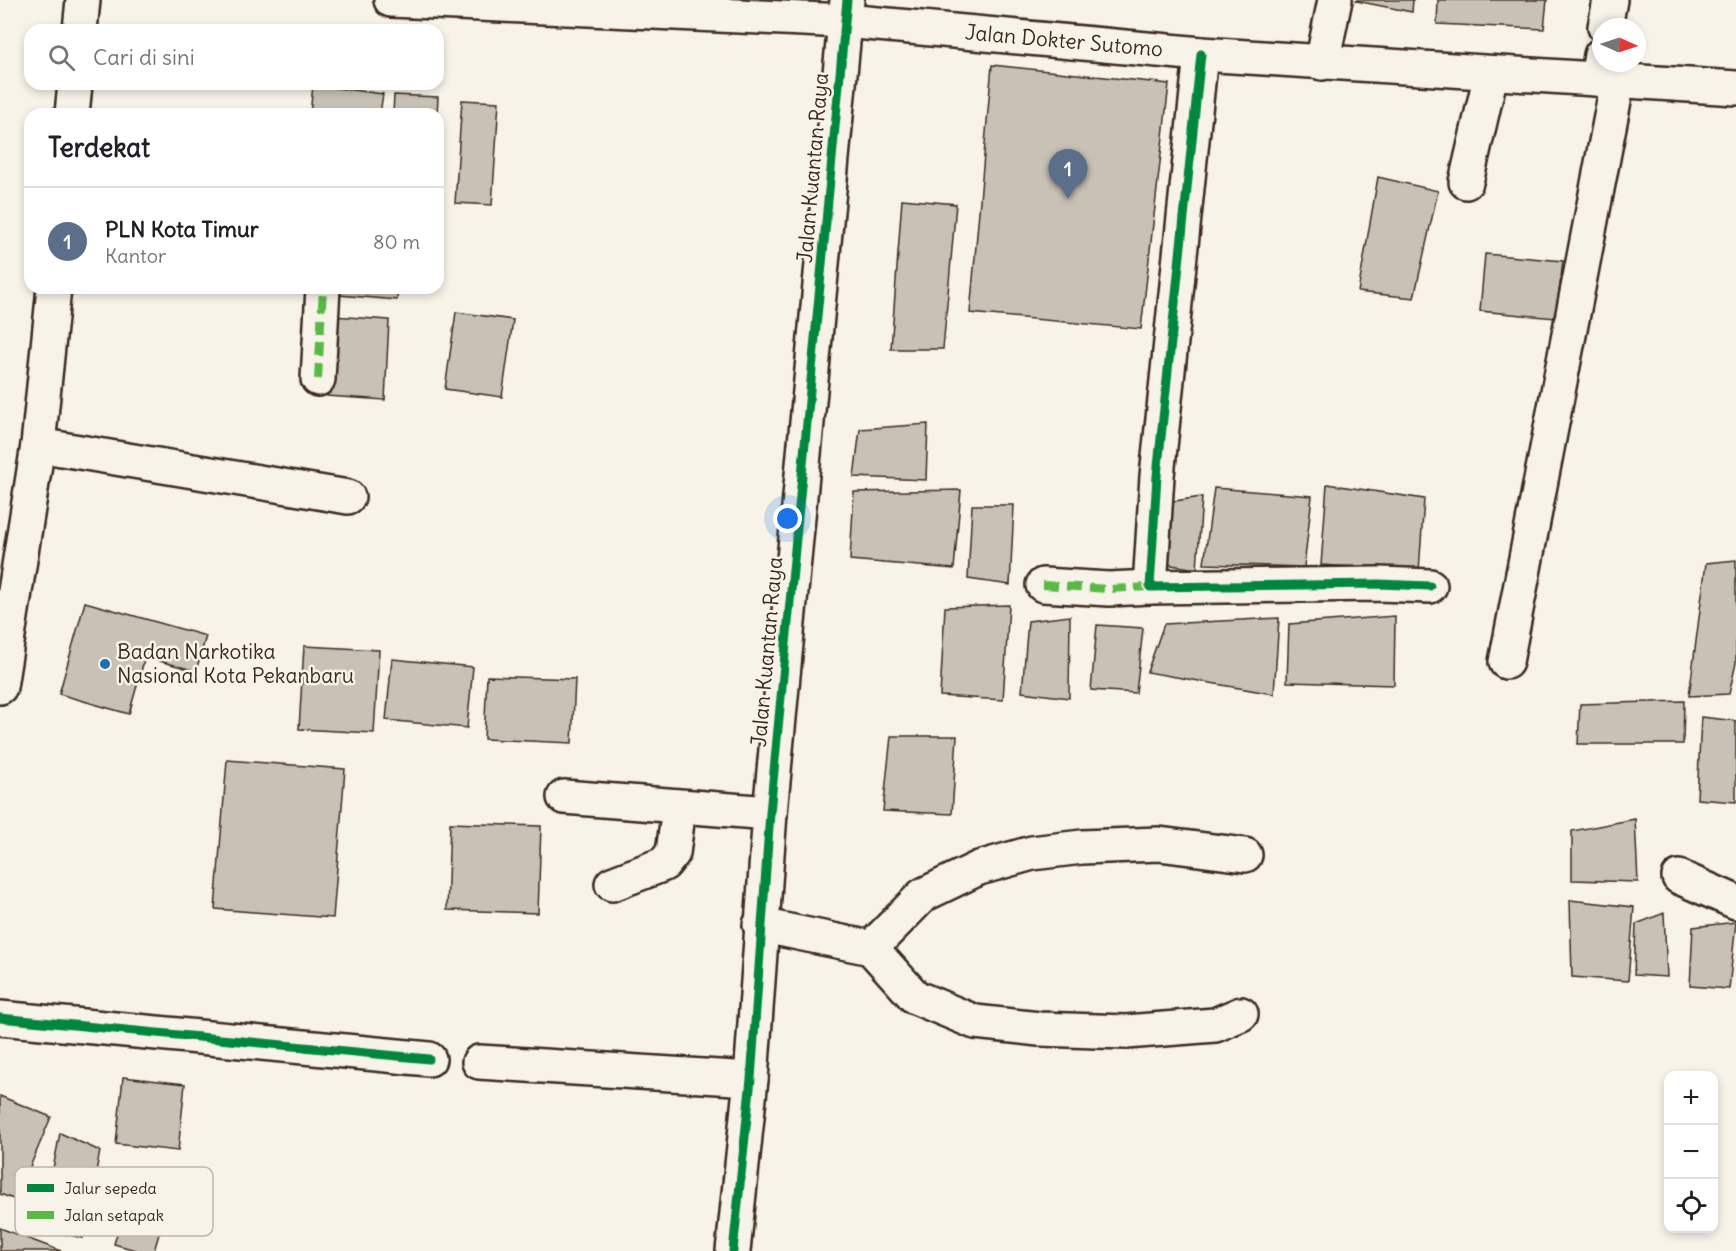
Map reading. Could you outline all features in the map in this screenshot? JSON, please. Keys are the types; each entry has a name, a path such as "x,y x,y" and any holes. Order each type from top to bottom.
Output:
{"street":[{"path":"81,24 83,0"},
{"name":"Jalan Dokter Sutomo","path":"391,0 846,11 1201,54 1491,74 1605,72 1736,88"},
{"path":"1322,63 1335,0"},
{"path":"1607,18 1610,0"},
{"name":"Jalan Kuantan Raya","path":"733,1251 751,1079 760,925 770,813 846,11"},
{"path":"1150,587 1157,476 1201,54"},
{"path":"1506,662 1605,72"},
{"path":"1466,182 1491,74"},
{"path":"73,108 74,90"},
{"path":"0,687 38,445 53,294"},
{"path":"318,379 323,294"},
{"path":"38,445 348,497"},
{"path":"1043,585 1109,589 1368,584 1430,586"},
{"path":"564,797 770,813"},
{"path":"612,884 664,864 673,853 679,807"},
{"path":"871,948 923,895 979,868 1032,853 1082,847 1159,844 1245,855"},
{"path":"1679,877 1736,902"},
{"path":"760,925 871,948 915,997 975,1022 1039,1029 1126,1032 1215,1025 1241,1014"},
{"path":"0,1018 429,1059"},
{"path":"479,1062 751,1079"}],"building":[{"path":"1356,0 1413,0 1412,12 1356,1"},
{"path":"1438,0 1547,0 1544,29 1437,24"},
{"path":"992,65 1169,84 1141,329 970,313"},
{"path":"312,90 352,90 383,94 381,108 311,108"},
{"path":"394,95 438,97 437,108 393,108"},
{"path":"462,100 499,102 492,205 455,203"},
{"path":"1378,177 1438,191 1414,298 1358,292"},
{"path":"902,199 956,204 943,349 891,349"},
{"path":"1485,254 1563,261 1556,318 1480,311"},
{"path":"339,294 398,294 397,300"},
{"path":"456,312 513,320 502,397 445,389"},
{"path":"333,316 389,320 385,400 327,396"},
{"path":"928,424 926,480 854,477 860,429"},
{"path":"1327,484 1424,499 1419,571 1321,565"},
{"path":"1214,488 1312,496 1304,567 1204,564"},
{"path":"961,490 954,569 850,560 854,492"},
{"path":"1202,497 1197,569 1165,564 1168,502"},
{"path":"972,505 1014,505 1010,585 968,579"},
{"path":"1736,560 1736,663 1729,694 1689,696 1706,563"},
{"name":"Badan Narkotika Nasional Kota Pekanbaru","path":"85,602 206,636 196,671 145,657 129,714 59,694"},
{"path":"1009,605 1003,700 940,696 945,607"},
{"path":"1070,616 1069,698 1022,692 1028,621"},
{"path":"1395,616 1394,685 1287,682 1289,624"},
{"path":"1279,618 1274,694 1147,672 1164,624"},
{"path":"1097,625 1143,628 1136,693 1091,690"},
{"path":"304,646 379,650 374,733 299,729"},
{"path":"392,659 473,667 467,728 386,720"},
{"path":"487,676 575,679 572,743 484,739"},
{"path":"1684,701 1683,744 1578,744 1580,704"},
{"path":"1701,717 1736,721 1736,802 1697,799"},
{"path":"891,736 957,736 952,814 883,811"},
{"path":"227,760 345,769 333,918 215,909"},
{"path":"1635,819 1638,882 1572,880 1572,831"},
{"path":"450,823 541,826 538,913 447,910"},
{"path":"1570,900 1634,907 1628,981 1572,977"},
{"path":"1664,913 1667,977 1634,975 1636,924"},
{"path":"1736,922 1729,989 1690,986 1693,927"},
{"path":"123,1077 185,1084 178,1151 116,1144"},
{"path":"0,1096 51,1117 30,1167 15,1167 15,1200 0,1194"},
{"path":"60,1133 100,1151 97,1167 53,1167"},
{"path":"0,1228 15,1234 15,1236 21,1236 61,1251 0,1251"},
{"path":"116,1236 158,1236 154,1251 139,1251 114,1244"}],"marked path":[{"path":"318,379 323,294"},
{"path":"1043,585 1109,589 1150,587"}],"cycle path":[{"path":"733,1251 751,1079 770,813 847,0"},
{"path":"1201,54 1157,476 1150,587 1379,584 1430,586"},
{"path":"0,1018 429,1059"}],"place":[{"name":"PLN Kota Timur","path":"1068,199"},
{"name":"Badan Narkotika Nasional Kota Pekanbaru","path":"105,664"}]}
